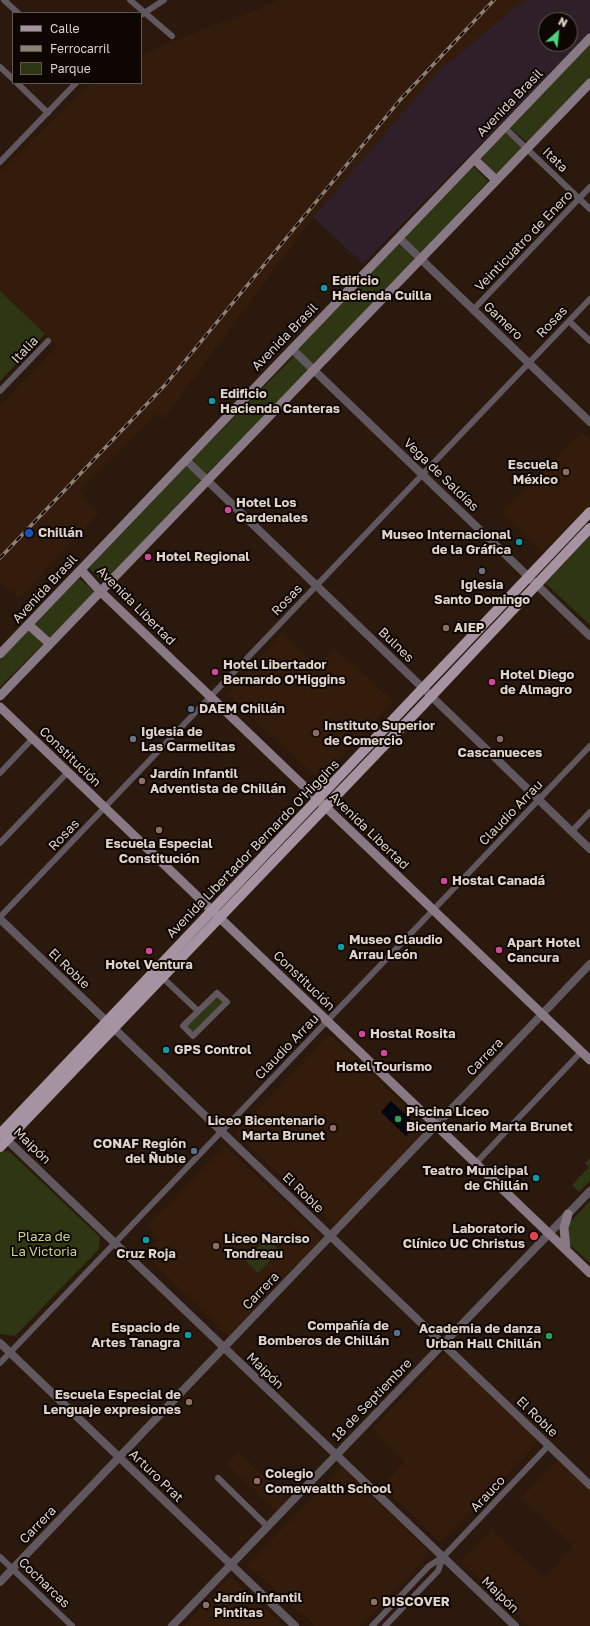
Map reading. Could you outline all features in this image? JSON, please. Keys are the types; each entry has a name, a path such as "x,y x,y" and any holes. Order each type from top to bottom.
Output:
{"main road":[{"name":"Avenida Brasil","path":"0,654 590,38"},
{"path":"0,696 590,82"},
{"path":"474,159 496,180"},
{"name":"Avenida Libertador Bernardo O'Higgins","path":"110,1024 162,977 215,914 317,799 590,512"},
{"name":"Avenida Libertador Bernardo O'Higgins","path":"2,1137 215,914 326,807 590,528"},
{"name":"Avenida Libertad","path":"80,570 210,697 590,1060"},
{"path":"29,625 50,644"},
{"name":"Constitución","path":"0,707 590,1273"},
{"path":"567,1250 563,1235 568,1214"}],"street":[{"path":"4,0 17,12"},
{"path":"130,0 140,12"},
{"path":"164,0 142,14 172,36"},
{"path":"0,67 12,78"},
{"path":"18,84 48,113"},
{"path":"0,162 75,84"},
{"name":"Itata","path":"504,127 590,209"},
{"name":"Veinticuatro de Enero","path":"473,310 590,187"},
{"name":"Gamero","path":"399,238 590,422"},
{"name":"Rosas","path":"0,918 590,299"},
{"path":"569,321 590,341"},
{"name":"Italia","path":"0,391 48,341"},
{"name":"Vega de Saldías","path":"292,348 590,636"},
{"name":"Bulnes","path":"186,460 590,849"},
{"path":"0,773 33,738"},
{"name":"Claudio Arrau","path":"0,1363 590,746"},
{"path":"0,843 68,772"},
{"path":"572,831 590,812"},
{"name":"El Roble","path":"0,918 590,1485"},
{"name":"Carrera","path":"0,1582 590,964"},
{"path":"162,977 198,1011"},
{"path":"217,992 227,1002 193,1036 183,1026 198,1011 217,992"},
{"path":"476,1163 582,1052"},
{"name":"Maipón","path":"2,1137 115,1243 515,1626"},
{"name":"18 de Septiembre","path":"172,1626 590,1191"},
{"name":"Arturo Prat","path":"0,1343 295,1626"},
{"name":"Arauco","path":"372,1626 429,1566 443,1557 549,1445"},
{"path":"218,1478 267,1526"},
{"name":"Cocharcas","path":"0,1557 72,1626"},
{"name":"Arauco","path":"385,1626 438,1570 443,1557"}],"shaded area":[{"path":"282,0 524,0 437,72 313,217 163,419 156,413 81,489 86,494 82,498 98,514 19,599 2,583 0,584 0,406 57,346 0,291 0,171 90,84 142,84 142,56 171,42"},
{"path":"524,0 590,0 590,33 578,45 578,12 538,12 538,52 571,52 363,264 313,217 437,72"},
{"name":"Escuela México","path":"583,432 590,439 590,505 542,552 502,512"},
{"name":"Instituto Superior de Comercio","path":"282,633 317,666 335,649 393,701 320,780 226,694"},
{"name":"Liceo Bicentenario Marta Brunet","path":"328,1036 332,1036 426,1125 426,1130 336,1223 332,1223 237,1135 237,1131"},
{"name":"Piscina Liceo Bicentenario Marta Brunet","path":"391,1101 416,1125 406,1136 381,1112"},
{"name":"Liceo Narciso Tondreau","path":"225,1146 320,1236 320,1241 230,1334 226,1334 144,1254 159,1239 146,1226"},
{"path":"446,1352 539,1441 441,1543 382,1486 405,1461 372,1429"},
{"name":"Colegio Comewealth School","path":"238,1452 288,1499 277,1511 226,1464"},
{"path":"559,1458 590,1488 590,1626 529,1626 461,1562 492,1529 544,1577 573,1546 521,1498"},
{"path":"341,1467 430,1553 360,1626 315,1626 247,1565"},
{"path":"230,1576 284,1626 185,1626"}],"green space":[{"path":"590,44 590,79 528,143 509,127"},
{"path":"504,132 522,148 496,174 479,157"},
{"path":"473,166 488,181 420,254 403,238"},
{"path":"398,243 415,260 314,366 296,349"},
{"path":"0,291 45,334 0,381"},
{"path":"294,356 309,370 207,474 192,460"},
{"path":"187,465 202,479 103,583 89,568"},
{"path":"590,536 590,625 545,583"},
{"path":"79,578 95,592 0,687 0,660"},
{"path":"217,994 225,1002 193,1034 185,1026"},
{"name":"Plaza de La Victoria","path":"0,1151 9,1151 100,1237 99,1249 15,1336 0,1334"},
{"path":"590,1158 590,1181 579,1192 572,1185 589,1167 585,1163"},
{"path":"590,1201 590,1263 570,1245 568,1238 570,1222"},
{"path":"267,1238 280,1251 258,1273 245,1260"}],"railway":[{"path":"0,558 166,384 400,100 494,0"}],"place":[{"name":"Edificio Hacienda Cuilla","path":"324,288"},
{"name":"Edificio Hacienda Canteras","path":"212,401"},
{"name":"Escuela México","path":"566,472"},
{"name":"Hotel Los Cardenales","path":"228,510"},
{"name":"Chillán","path":"29,533"},
{"name":"Museo Internacional de la Gráfica","path":"519,542"},
{"name":"Hotel Regional","path":"148,557"},
{"name":"Iglesia Santo Domingo","path":"482,571"},
{"name":"AIEP","path":"446,628"},
{"name":"Hotel Libertador Bernardo O'Higgins","path":"215,672"},
{"name":"Hotel Diego de Almagro","path":"492,682"},
{"name":"DAEM Chillán","path":"191,709"},
{"name":"Instituto Superior de Comercio","path":"316,733"},
{"name":"Iglesia de Las Carmelitas","path":"133,739"},
{"name":"Cascanueces","path":"500,739"},
{"name":"Jardín Infantil Adventista de Chillán","path":"142,781"},
{"name":"Escuela Especial Constitución","path":"159,830"},
{"name":"Hostal Canadá","path":"444,881"},
{"name":"Museo Claudio Arrau León","path":"341,947"},
{"name":"Apart Hotel Cancura","path":"499,950"},
{"name":"Hotel Ventura","path":"149,951"},
{"name":"Hostal Rosita","path":"362,1034"},
{"name":"GPS Control","path":"166,1050"},
{"name":"Hotel Tourismo","path":"384,1053"},
{"name":"Piscina Liceo Bicentenario Marta Brunet","path":"398,1119"},
{"name":"Liceo Bicentenario Marta Brunet","path":"333,1128"},
{"name":"CONAF Región del Ñuble","path":"194,1151"},
{"name":"Teatro Municipal de Chillán","path":"536,1178"},
{"name":"Laboratorio Clínico UC Christus","path":"534,1236"},
{"name":"Cruz Roja","path":"146,1240"},
{"name":"Liceo Narciso Tondreau","path":"216,1246"},
{"name":"Compañía de Bomberos de Chillán","path":"397,1333"},
{"name":"Espacio de Artes Tanagra","path":"188,1335"},
{"name":"Academia de danza Urban Hall Chillán","path":"549,1336"},
{"name":"Escuela Especial de Lenguaje expresiones","path":"189,1402"},
{"name":"Colegio Comewealth School","path":"257,1481"},
{"name":"DISCOVER","path":"374,1602"},
{"name":"Jardín Infantil Pintitas","path":"206,1605"}]}
